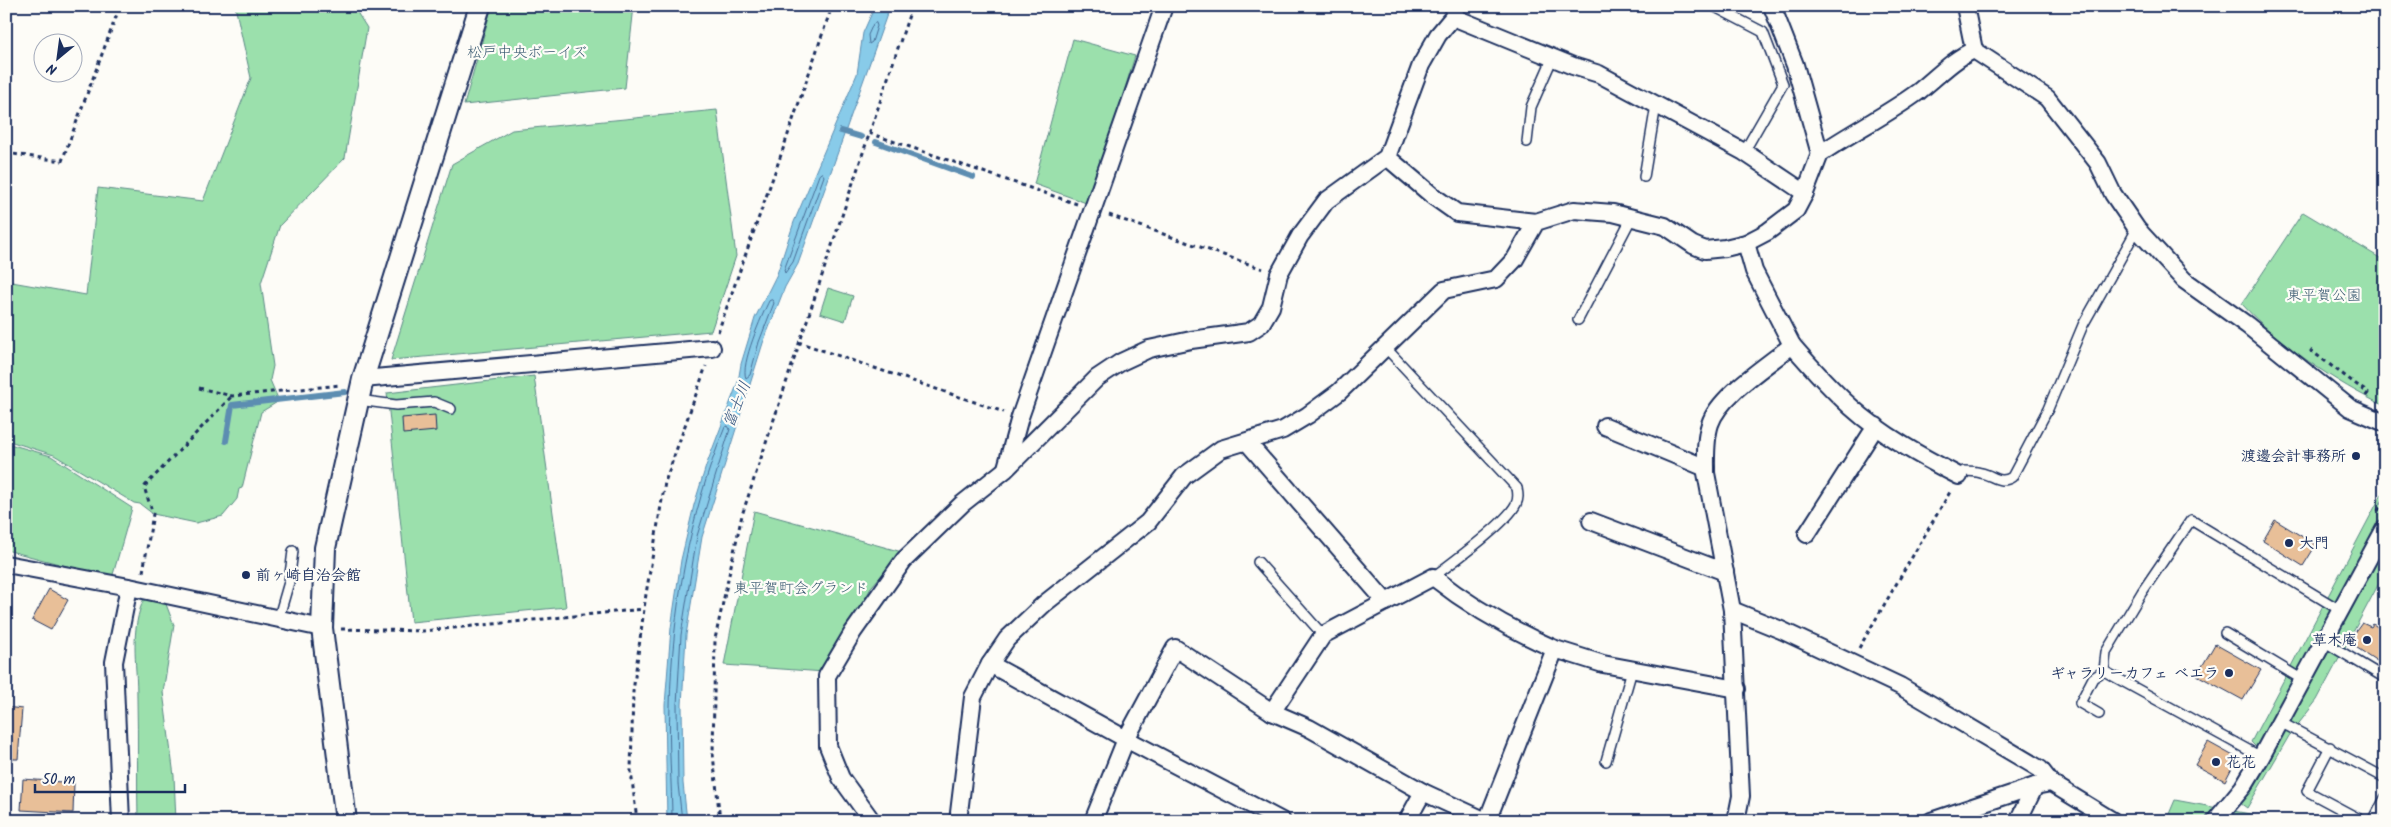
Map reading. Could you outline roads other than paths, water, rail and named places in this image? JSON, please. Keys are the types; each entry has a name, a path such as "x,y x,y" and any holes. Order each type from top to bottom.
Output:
{"street":[{"path":"346,821 322,628 325,548 361,388 480,6"},
{"path":"1005,470 1020,417 1164,6"},
{"path":"1772,6 1794,65 1820,154"},
{"path":"1965,6 1974,50 2047,98 2098,163 2113,194 2137,229 2184,280 2240,320 2350,408 2385,423"},
{"path":"872,821 841,778 828,746 825,689 827,676 853,632 904,560 962,504 1005,470 1097,378 1121,362 1148,349 1191,340 1249,332 1262,324 1271,307 1279,274 1300,236 1326,201 1387,157 1420,65 1454,12 1553,57 1599,74 1744,152 1805,193"},
{"path":"1387,157 1433,196 1457,213 1536,222 1574,210 1632,217 1665,226 1693,245 1705,250 1725,248 1746,242 1767,232 1796,210 1805,193 1820,154 1918,92 1965,54 1974,50"},
{"path":"958,821 973,697 990,664 1007,639 1044,604 1148,522 1184,476 1221,449 1283,430 1308,415 1339,392 1444,290 1496,279 1515,259 1536,222"},
{"path":"1746,242 1754,271 1792,345 1821,378 1852,408 1876,426 1925,458 1959,476"},
{"path":"1736,821 1740,796 1737,689 1732,610 1706,468 1710,423 1728,394 1792,345"},
{"path":"361,388 712,348"},
{"path":"1605,426 1706,468"},
{"path":"1807,534 1876,426"},
{"path":"1247,442 1386,602"},
{"path":"1591,521 1725,572"},
{"path":"2215,821 2243,787 2261,757 2385,528"},
{"path":"6,564 322,628"},
{"path":"1272,712 1323,635 1434,577 1464,601 1488,616 1526,637 1555,649 1632,670 1737,689"},
{"path":"121,821 114,662 135,589"},
{"path":"1732,610 1851,662 1900,686 2040,769 2051,783 2113,821"},
{"path":"1093,821 1126,739 1175,648 1272,712 1309,728 1423,792 1486,821 1555,649"},
{"path":"990,664 1126,739 1282,821"},
{"path":"1931,821 2035,786 2051,783"},
{"path":"2018,821 2035,786"},
{"path":"1407,821 1423,792"}],"lane":[{"path":"1713,6 1763,32 1783,84 1744,152"},
{"path":"1527,142 1532,108 1553,57"},
{"path":"1644,177 1656,105"},
{"path":"1578,320 1632,217"},
{"path":"1959,476 1964,471 1982,473 2000,481 2006,481 2012,477 2048,409 2083,324 2137,229"},
{"path":"1385,347 1516,488 1518,498 1506,517 1434,577"},
{"path":"361,388 396,405 434,402 451,409"},
{"path":"2104,671 2106,652 2142,592 2190,520 2340,610"},
{"path":"278,620 288,582 293,551"},
{"path":"1258,562 1323,635"},
{"path":"2225,633 2303,680"},
{"path":"2323,641 2385,678"},
{"path":"1606,761 1632,670"},
{"path":"2100,714 2080,703 2093,678 2104,671"},
{"path":"2104,671 2261,757"},
{"path":"2280,722 2385,778"},
{"path":"2330,748 2307,791 2363,821"},
{"path":"2373,821 2385,798"}],"water":[{"name":"富士川","path":"875,6 890,6 798,264 785,287 763,343 702,537 686,635 682,705 683,783 687,821 667,821 665,705 671,628 681,560 694,505 706,466 738,382 741,364 755,318 777,274 794,222 857,74 863,33"}],"waterway":[{"path":"841,131 861,137"},
{"path":"876,142 973,177"},
{"path":"226,441 232,405 345,392"}],"place":[{"name":"渡邊会計事務所","path":"2356,456"},
{"name":"大門","path":"2289,543"},
{"name":"前ヶ崎自治会館","path":"246,575"},
{"name":"草木庵","path":"2367,640"},
{"name":"ギャラリーカフェ ベエラ","path":"2229,673"},
{"name":"花花","path":"2216,762"}],"park label":[{"name":"松戸中央ボーイズ","path":"527,52"},
{"name":"東平賀公園","path":"2324,295"},
{"name":"東平賀町会グランド","path":"801,588"}]}
